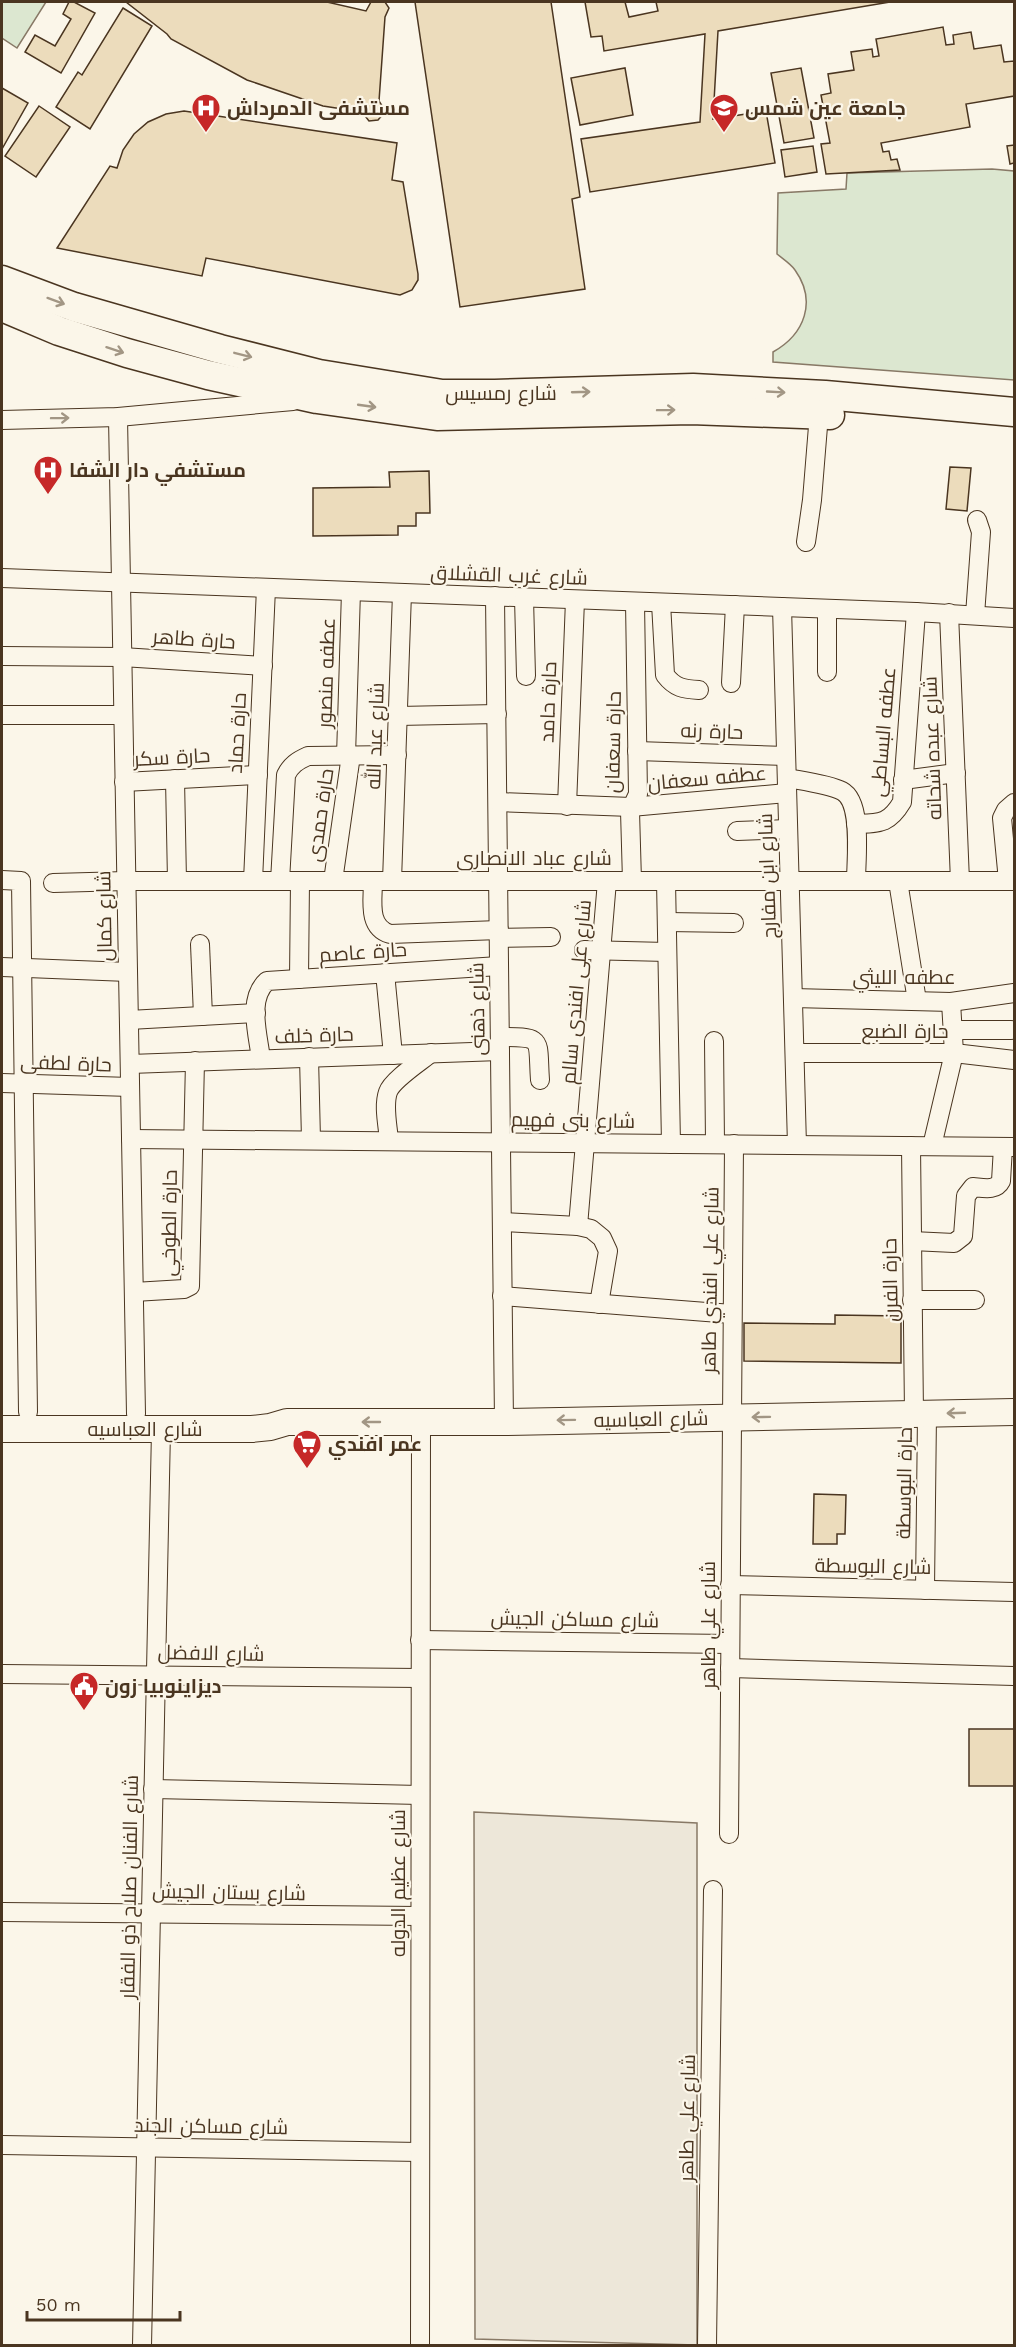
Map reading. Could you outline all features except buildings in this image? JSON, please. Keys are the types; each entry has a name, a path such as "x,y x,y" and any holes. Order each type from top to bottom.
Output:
{"main road":[{"name":"شارع رمسيس","path":"2,280 74,307 220,350 319,374 442,394 693,388 825,395 1014,412"},
{"name":"شارع رمسيس","path":"2,307 59,331 127,353 208,375 317,399 437,416 692,410 819,414 1014,432"},
{"name":"شارع العباسيه","path":"2,1412 261,1416 287,1422 504,1422 1014,1412"},
{"name":"شارع العباسيه","path":"2,1429 261,1428 287,1422"}],"street":[{"name":"شارع رمسيس","path":"2,420 118,417 317,399"},
{"path":"806,542 819,414"},
{"name":"شارع كمال","path":"118,417 136,1414"},
{"path":"975,615 981,532 977,520"},
{"name":"شارع غرب القشلاق","path":"2,578 949,613 1014,618"},
{"name":"حارة حماد","path":"253,880 266,588"},
{"name":"عطفه منصور","path":"348,755 351,591"},
{"name":"شارع عبد الله","path":"392,881 402,593"},
{"name":"شارع ذهنى","path":"495,596 504,1422"},
{"path":"524,598 526,676"},
{"name":"حارة حامد","path":"567,806 574,600"},
{"name":"حارة سعفان","path":"632,881 631,807 638,794 635,602"},
{"path":"661,603 665,675 670,682 682,689 699,690"},
{"path":"731,683 735,605"},
{"name":"شارع ابن مفارج","path":"782,607 797,1145"},
{"path":"827,609 827,672"},
{"name":"عطفه البساطي","path":"856,824 881,823 894,814 902,802 916,612"},
{"name":"شارع عبده شحاته","path":"949,613 960,881"},
{"name":"حارة طاهر","path":"2,656 122,657 263,666"},
{"path":"398,716 497,714"},
{"path":"2,715 123,715"},
{"name":"حارة رنه","path":"637,751 786,756"},
{"name":"حارة حمدى","path":"333,881 348,755"},
{"path":"280,881 286,775 291,767 298,760 308,756 397,755"},
{"path":"903,780 956,773"},
{"name":"حارة سكر","path":"124,782 258,775"},
{"path":"175,779 177,880"},
{"path":"787,785 843,792 852,802 856,824 856,881"},
{"name":"عطفه سعفان","path":"498,802 631,807 787,785"},
{"path":"1011,881 1002,819 1006,810 1014,803"},
{"path":"737,831 788,829"},
{"path":"2,880 21,880 28,1412"},
{"name":"شارع عباد الانصارى","path":"54,883 126,880 1011,881"},
{"path":"299,979 300,881"},
{"path":"373,881 373,921 383,932 551,937"},
{"name":"شارع على افندى سالم","path":"578,1226 586,1143 593,950 607,881"},
{"path":"666,881 671,1144"},
{"path":"898,881 917,1001"},
{"path":"667,922 734,923"},
{"path":"200,944 203,1016"},
{"path":"593,950 668,952"},
{"name":"حارة عاصم","path":"261,1059 255,999 259,988 267,981 499,966"},
{"path":"2,967 128,972"},
{"path":"385,973 393,1055"},
{"name":"عطفه الليثي","path":"793,998 951,1002 1014,993"},
{"path":"932,1146 954,1053 951,1002"},
{"path":"129,1020 256,1013"},
{"path":"954,1030 1011,1030"},
{"name":"حارة خلف","path":"130,1064 431,1053 500,1044 529,1037 538,1045 540,1080"},
{"name":"شارع علي افندي طاهر","path":"714,1041 724,1144 732,1314 731,1417"},
{"path":"389,1141 386,1105 388,1091 397,1080 431,1053"},
{"name":"حارة الضبع","path":"795,1053 954,1053 1014,1060"},
{"path":"309,1057 311,1140"},
{"path":"193,1139 195,1061"},
{"name":"حارة لطفى","path":"2,1083 130,1087"},
{"name":"شارع بنى فهيم","path":"131,1138 1009,1147"},
{"name":"حارة الطوخي","path":"134,1292 184,1289 190,1286 193,1139"},
{"name":"حارة الفرن","path":"911,1146 912,1300 920,1414"},
{"path":"912,1241 954,1243 960,1241 963,1236 966,1196 973,1187 994,1188 998,1186 1009,1147"},
{"path":"502,1222 578,1226 591,1229 602,1238 608,1251 599,1304"},
{"path":"502,1296 732,1314"},
{"path":"912,1300 975,1300"},
{"name":"حارة البوسطة","path":"920,1414 925,1590"},
{"name":"شارع علي طاهر","path":"729,1834 731,1417"},
{"name":"شارع عظيم الدوله","path":"420,2346 421,1422"},
{"name":"شارع الفنان صلاح ذو الفقار","path":"142,2346 161,1430"},
{"name":"شارع البوسطة","path":"730,1585 1014,1592"},
{"name":"شارع مساكن الجيش","path":"420,1640 730,1644"},
{"path":"730,1668 1014,1677"},
{"name":"شارع الافضل","path":"2,1674 420,1678"},
{"path":"153,1789 420,1795"},
{"name":"شارع علي طاهر","path":"707,2346 713,1890"},
{"name":"شارع بستان الجيش","path":"2,1912 420,1916"},
{"name":"شارع مساكن الجند","path":"2,2145 420,2152"}],"green space":[{"path":"2,2 46,2 17,48 2,38"},
{"path":"992,169 1014,171 1014,380 773,362 773,352 784,345 800,326 806,305 802,282 795,270 777,254 778,193 846,189 847,173"}],"shaded area":[{"path":"474,1812 697,1823 697,2345 475,2339"}],"place":[{"name":"مستشفى الدمرداش","path":"206,134"},
{"name":"جامعة عين شمس","path":"724,134"},
{"name":"مستشفي دار الشفا","path":"48,496"},
{"name":"عمر افندي","path":"307,1470"},
{"name":"ديزاينوبيا زون","path":"84,1712"}]}
